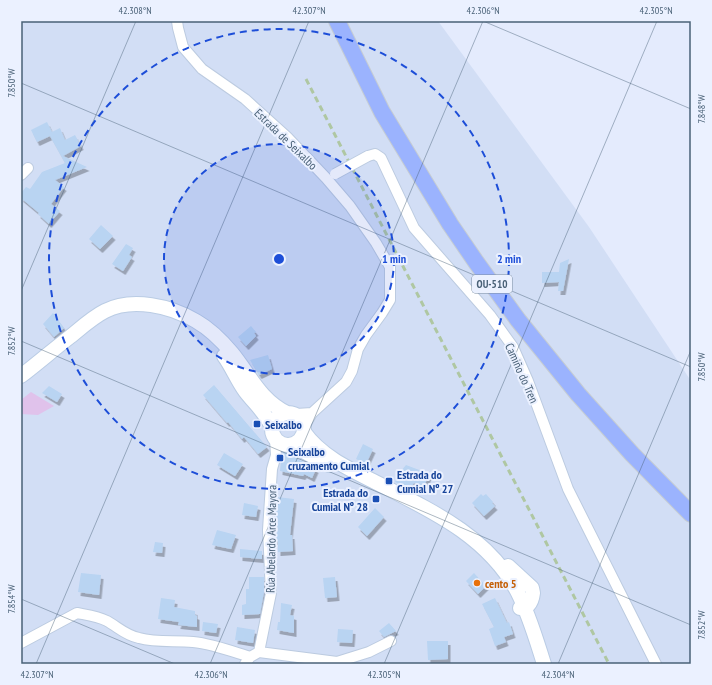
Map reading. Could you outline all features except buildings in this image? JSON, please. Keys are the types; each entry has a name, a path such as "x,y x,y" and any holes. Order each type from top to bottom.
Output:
{"main road":[{"name":"OU-510","path":"337,21 382,112 450,224 476,262 518,320 578,394 632,454 691,514"}],"street":[{"name":"Estrada de Seixalbo","path":"177,21 183,47 202,68 245,99 331,176 376,243 390,267 390,300 366,334 358,349 352,371 346,382 312,413"},
{"name":"Camiño do Tren","path":"331,176 368,156 375,154 381,158 414,228 490,315 513,347 528,382 568,489 656,664"},
{"path":"21,376 106,310 131,305 156,306 171,310 196,321 208,329 233,354 267,401 303,422 304,429 316,447 330,457 446,520 468,535 492,557 518,587 530,634 530,650"},
{"path":"21,385 82,335 112,318 128,314 143,313 164,315 174,318 201,331 215,344 245,391 261,409 280,442 432,522 479,550 492,564 518,587"},
{"path":"312,413 300,440 280,442 274,421 278,416 312,413"},
{"name":"Rúa Abelardo Arce Mayora","path":"251,658 272,593 268,530 272,469 280,442"},
{"path":"458,538 474,552 492,572 510,596 535,664"},
{"path":"523,608 544,664"},
{"path":"21,644 77,613 99,618 137,638 158,642 193,642 205,644 251,658 337,662 370,652 391,641"}],"shaded area":[{"path":"21,21 438,21 589,227 691,381 691,664 21,664"},
{"path":"31,392 54,406 38,415 21,414 21,400"}],"railway":[{"path":"306,79 609,664"}],"place":[{"name":"Seixalbo","path":"257,424"},
{"name":"Seixalbo cruzamento Cumial","path":"280,458"},
{"name":"Estrada do Cumial Nº 27","path":"389,481"},
{"name":"Estrada do Cumial Nº 28","path":"376,499"},
{"name":"cento 5","path":"477,583"}]}
